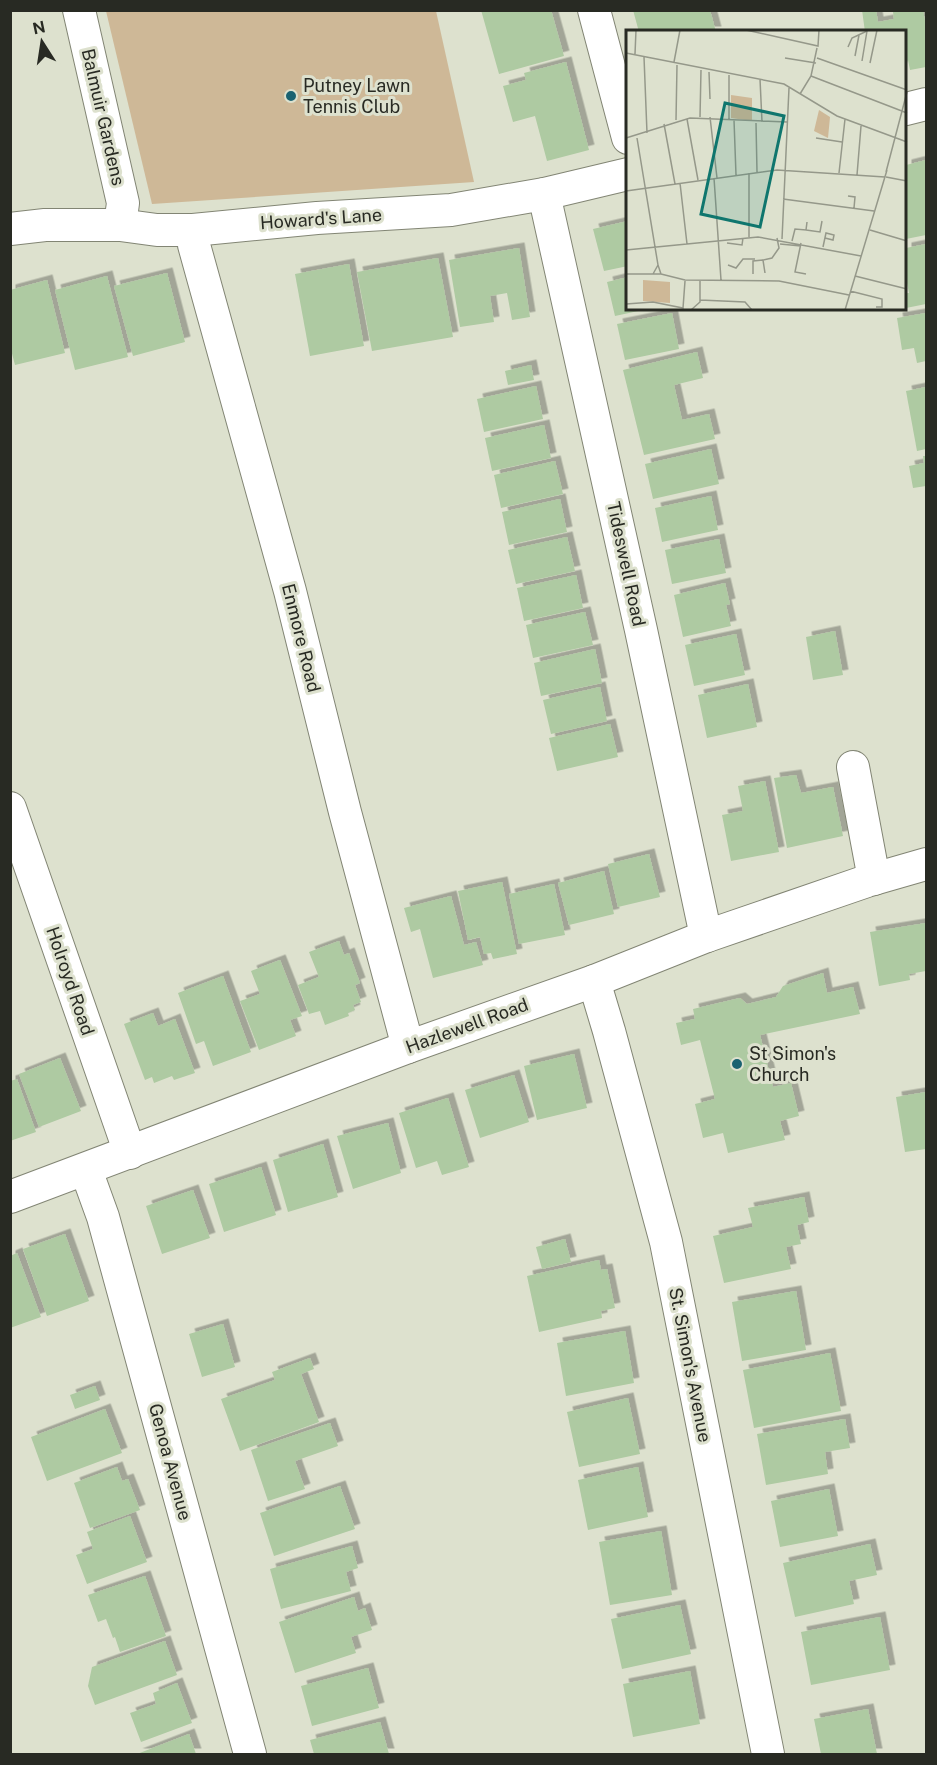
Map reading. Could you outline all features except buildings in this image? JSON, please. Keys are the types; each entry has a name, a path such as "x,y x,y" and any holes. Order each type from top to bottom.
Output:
{"street":[{"name":"Balmuir Gardens","path":"79,10 123,203 120,225"},
{"path":"594,10 626,130"},
{"path":"907,109 927,104"},
{"name":"Howard's Lane","path":"10,229 45,225 120,225 157,230 193,230 318,218 451,210 544,194 626,174"},
{"name":"Tideswell Road","path":"544,194 707,936"},
{"name":"Enmore Road","path":"193,230 194,245 290,591 345,812 408,1047"},
{"path":"853,767 874,879"},
{"name":"Holroyd Road","path":"10,808 130,1153"},
{"name":"Hazlewell Road","path":"10,1197 408,1047 594,981 707,936 874,879 927,864"},
{"name":"St. Simon's Avenue","path":"594,981 666,1242 768,1755"},
{"name":"Genoa Avenue","path":"86,1170 102,1217 250,1755"}],"shaded area":[{"name":"Putney Lawn Tennis Club","path":"106,11 436,11 474,182 152,204"}],"place":[{"name":"Putney Lawn Tennis Club","path":"291,96"},
{"name":"St Simon's Church","path":"737,1064"}]}
